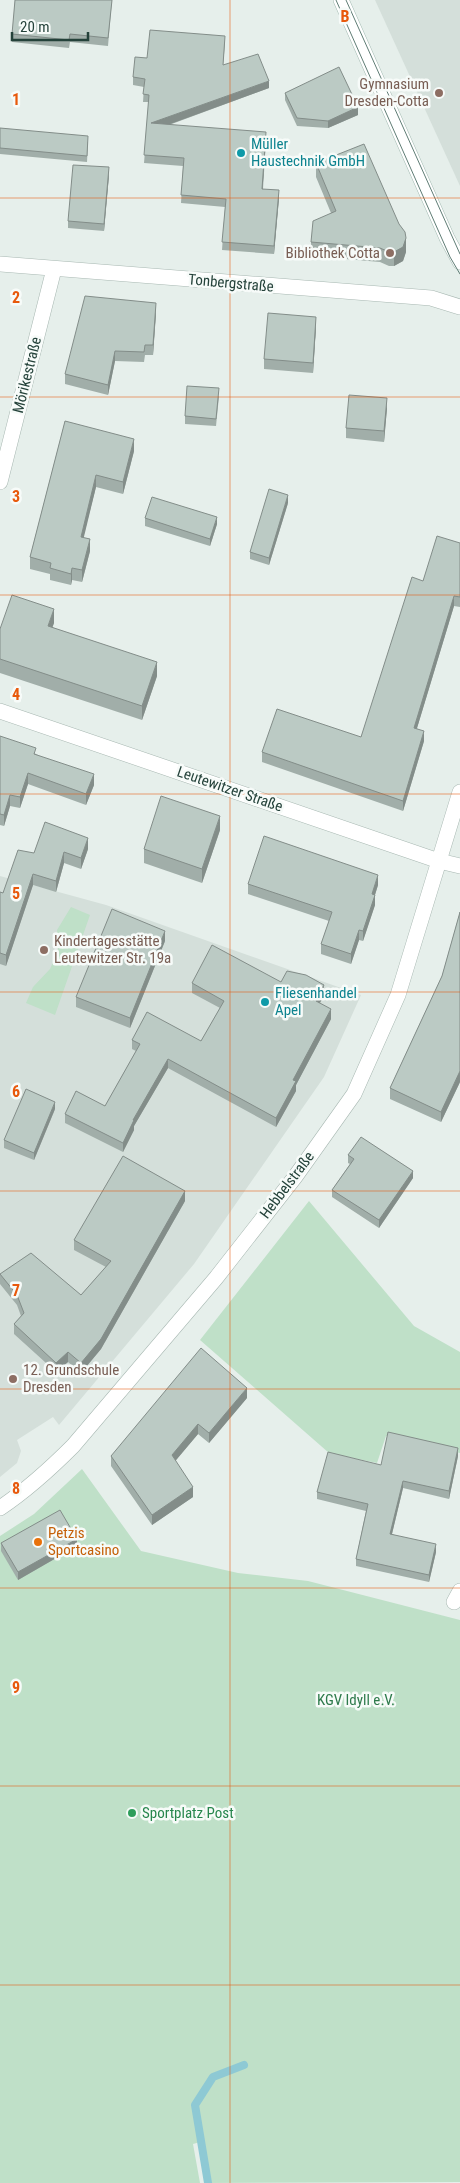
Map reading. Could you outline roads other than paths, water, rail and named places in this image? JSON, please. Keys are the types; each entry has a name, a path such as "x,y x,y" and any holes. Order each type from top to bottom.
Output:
{"street":[{"path":"340,0 443,230 460,262"},
{"name":"Tonbergstraße","path":"0,264 431,298 460,307"},
{"name":"Mörikestraße","path":"0,482 54,269"},
{"name":"Leutewitzer Straße","path":"0,711 460,866"},
{"name":"Hebbelstraße","path":"0,1508 54,1466 79,1439 216,1278 295,1177 354,1094 398,995 460,792"}],"waterway":[{"path":"208,2183 195,2105 213,2077 244,2065"}],"tram line":[{"path":"336,0 450,257 460,274"},
{"path":"346,0 460,254"}],"place":[{"name":"Gymnasium Dresden-Cotta","path":"439,93"},
{"name":"Müller Haustechnik GmbH","path":"241,153"},
{"name":"Bibliothek Cotta","path":"390,253"},
{"name":"Kindertagesstätte Leutewitzer Str. 19a","path":"44,950"},
{"name":"Fliesenhandel Apel","path":"265,1002"},
{"name":"12. Grundschule Dresden","path":"13,1379"},
{"name":"Petzis Sportcasino","path":"38,1542"},
{"name":"Sportplatz Post","path":"132,1813"}],"park label":[{"name":"KGV Idyll e.V.","path":"356,1700"}]}
